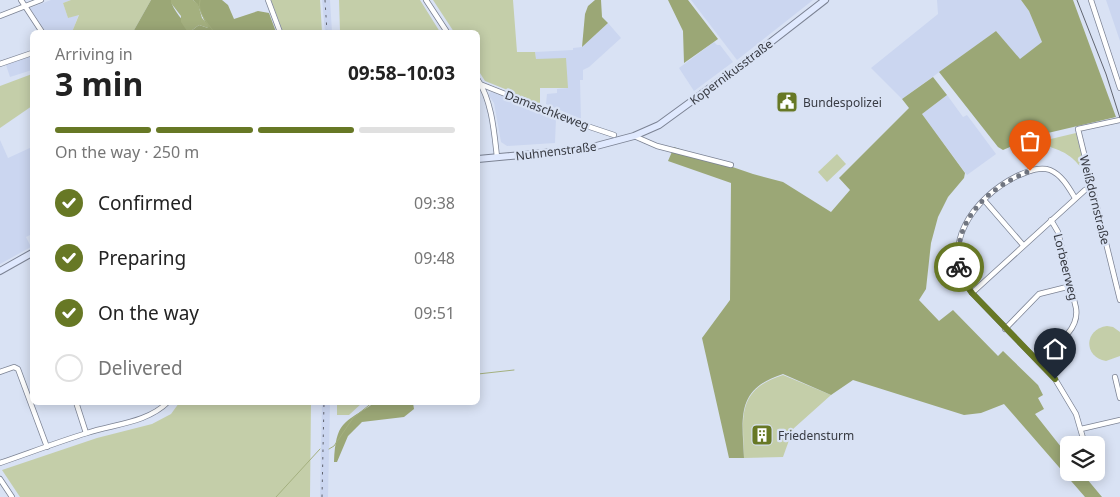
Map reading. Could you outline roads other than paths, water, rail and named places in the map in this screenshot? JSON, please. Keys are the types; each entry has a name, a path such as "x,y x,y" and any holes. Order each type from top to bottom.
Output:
{"main road":[{"name":"Kopernikusstraße","path":"634,136 659,125 740,66 825,0"},
{"name":"Nuhnenstraße","path":"480,159 585,149 634,136"},
{"path":"0,271 30,254"}],"street":[{"path":"21,0 41,30"},
{"path":"0,16 41,0"},
{"path":"268,0 279,30"},
{"path":"426,0 446,30"},
{"path":"1091,0 1120,88"},
{"path":"0,64 30,54"},
{"name":"Damaschkeweg","path":"480,82 581,124 614,135"},
{"name":"Damaschkeweg","path":"480,85 490,111 497,157"},
{"name":"Weißdornstraße","path":"1120,120 1078,129 1120,300"},
{"path":"634,136 657,146 731,165"},
{"path":"1075,198 1058,174 1049,169 1026,172 1008,181 984,200 972,213 963,228 958,248 959,269 964,282 1005,329 1055,379 1076,414 1083,436"},
{"path":"972,293 1075,198 1092,186"},
{"path":"984,200 1023,245"},
{"name":"Lorbeerweg","path":"1037,359 1063,339 1076,322 1077,313 1058,232 1051,220"},
{"path":"1005,329 1039,294 1071,286"},
{"path":"0,372 14,367 18,369 30,399"},
{"path":"1115,377 1120,398"},
{"path":"26,388 30,387"},
{"path":"32,405 47,447"},
{"path":"77,405 86,433"},
{"path":"0,463 86,433 150,416 165,405"},
{"path":"1081,429 1120,420"},
{"path":"0,479 12,497"}],"waterway":[{"path":"200,0 201,13 213,30"},
{"path":"480,374 514,370"},
{"path":"329,449 334,446 353,418 369,405"},
{"path":"276,497 320,449"}],"tram line":[{"path":"1077,0 1106,74 1120,118"}],"railway":[{"path":"325,0 327,30"},
{"path":"322,497 324,405"}],"place":[{"name":"Bundespolizei","path":"787,102"},
{"name":"Friedensturm","path":"762,435"}]}
